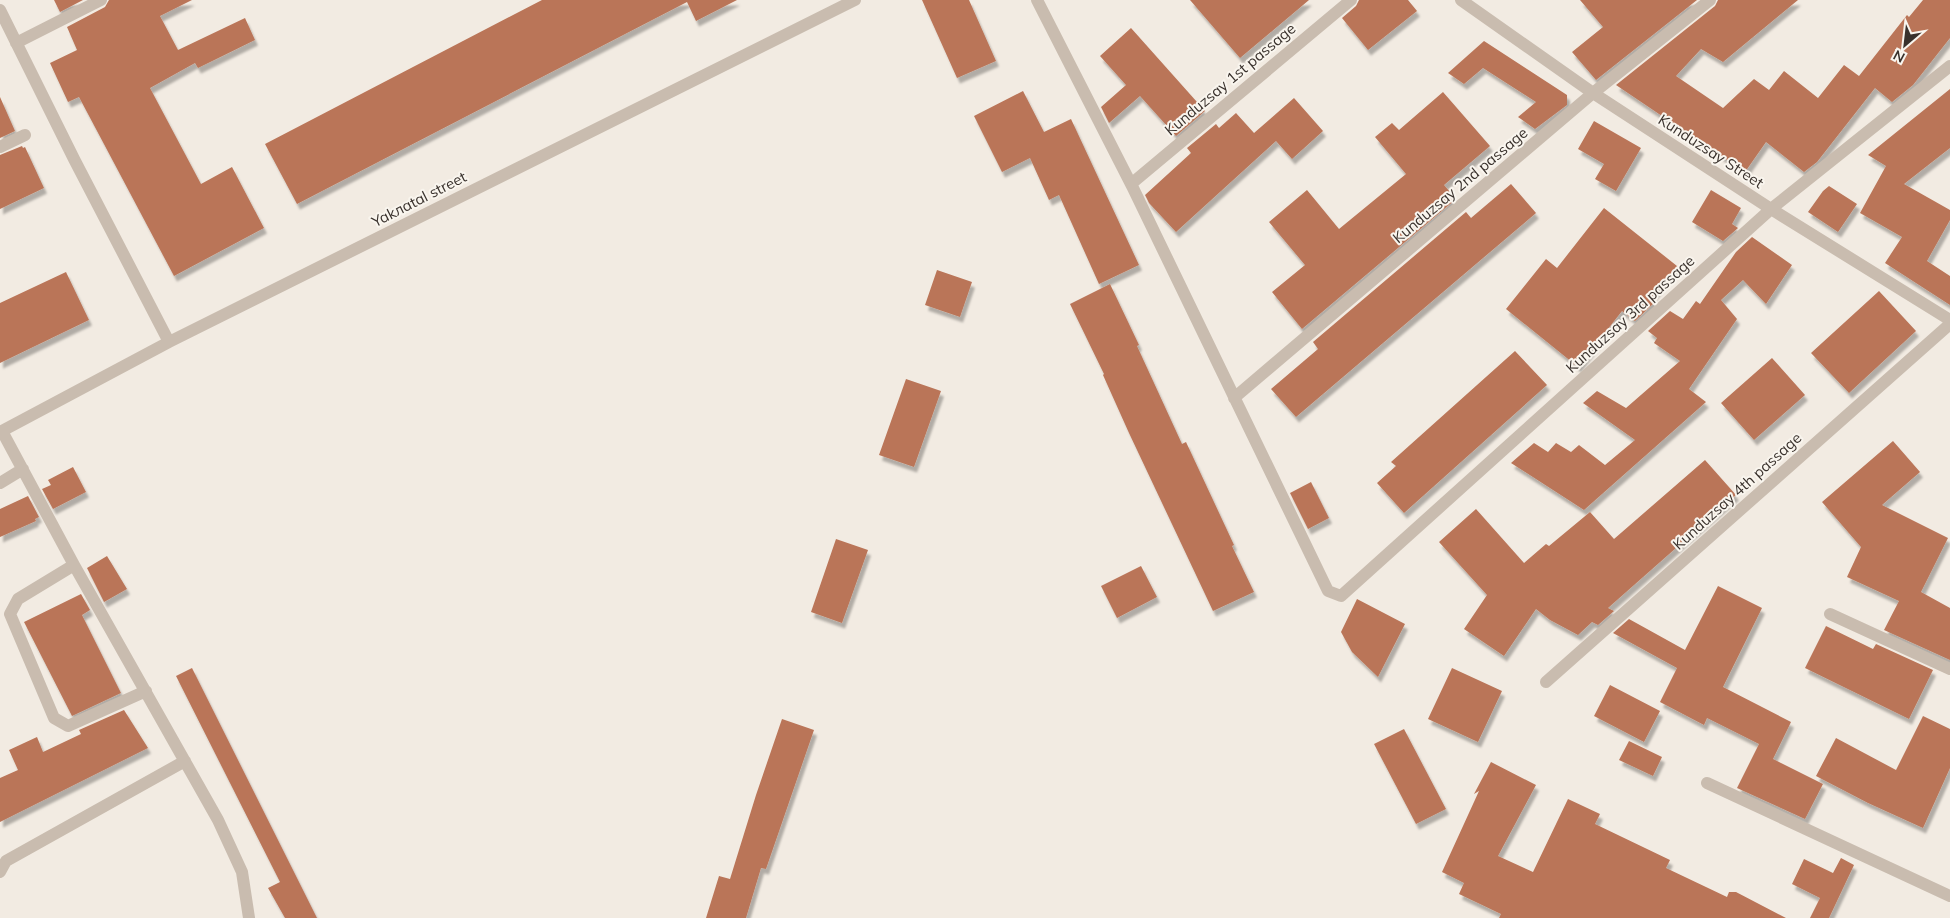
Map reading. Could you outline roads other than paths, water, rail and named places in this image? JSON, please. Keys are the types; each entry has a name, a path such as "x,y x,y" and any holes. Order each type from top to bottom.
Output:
{"street":[{"path":"16,43 100,0"},
{"name":"Yakлatal street","path":"1,431 169,342 855,0"},
{"path":"1037,0 1131,184 1234,398"},
{"name":"Kunduzsay 1st passage","path":"1131,184 1351,0"},
{"name":"Kunduzsay Street","path":"1461,0 1593,93 1771,209 1950,322"},
{"name":"Kunduzsay 2nd passage","path":"1234,398 1593,93 1710,0"},
{"path":"0,10 169,342"},
{"name":"Kunduzsay 3rd passage","path":"1234,398 1328,591 1342,596 1771,209 1950,66"},
{"path":"0,147 25,135"},
{"name":"Kunduzsay 4th passage","path":"1546,682 1950,322"},
{"path":"1,431 218,820 242,872 249,918"},
{"path":"0,483 23,470"},
{"path":"74,564 18,598 10,614 54,718 68,726 146,691"},
{"path":"1830,614 1950,669"},
{"path":"0,872 6,860 185,761"},
{"path":"1708,783 1950,896"}]}
